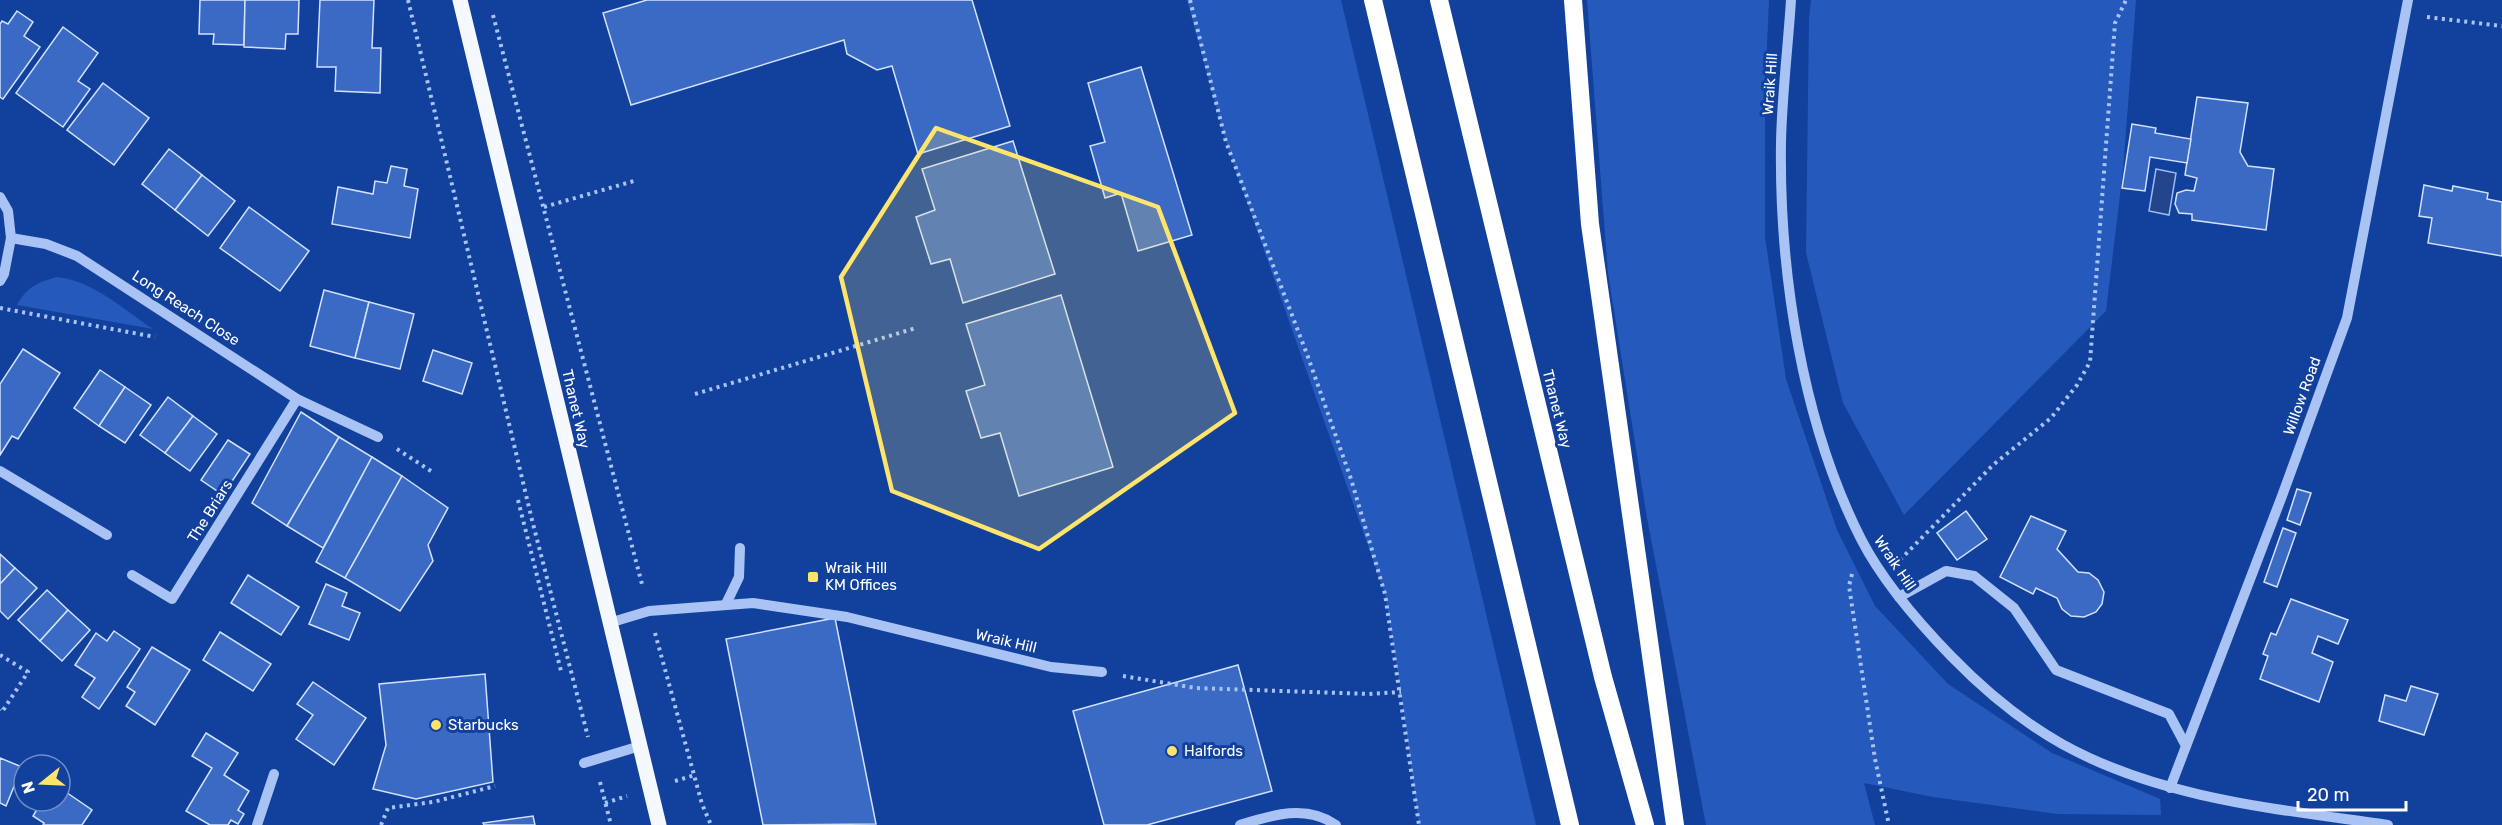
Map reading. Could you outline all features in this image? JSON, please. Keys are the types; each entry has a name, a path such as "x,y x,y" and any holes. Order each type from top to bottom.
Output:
{"highway":[{"path":"1373,0 1570,825"},
{"name":"Thanet Way","path":"1439,0 1603,677 1645,825"},
{"path":"1573,0 1590,224 1675,825"}],"main road":[{"name":"Thanet Way","path":"460,0 659,825"}],"street":[{"name":"Wraik Hill","path":"1791,0 1781,142 1786,254 1797,344 1815,420 1838,489 1862,542 1899,597 1923,627 1966,672 2013,712 2063,744 2115,768 2170,788 2258,806 2388,825"},
{"name":"Willow Road","path":"2170,788 2347,318 2408,0"},
{"path":"0,196 8,211 11,238 4,274 0,281"},
{"name":"Long Reach Close","path":"11,238 46,244 77,256 297,399 378,437"},
{"name":"The Briars","path":"132,575 172,599 297,399"},
{"path":"0,471 107,535"},
{"path":"726,604 739,577 740,548"},
{"path":"1899,597 1946,571 1974,576 2014,609 2056,670 2169,714 2186,746"},
{"name":"Wraik Hill","path":"609,624 649,611 753,603 847,617 1051,667 1102,672"},
{"path":"589,762 640,746"},
{"path":"257,825 274,774"},
{"path":"1240,825 1290,812 1316,814 1336,825"}],"path":[{"path":"408,0 589,762 611,825"},
{"path":"1190,0 1226,142 1308,357 1351,479 1385,594 1419,825"},
{"path":"1885,575 1994,465 2050,418 2077,385 2090,362 2115,23 2126,0"},
{"path":"492,12 649,611 702,804 711,825"},
{"path":"2406,14 2502,26"},
{"path":"544,207 634,181"},
{"path":"0,308 157,338"},
{"path":"695,394 916,328"},
{"path":"378,437 434,473"},
{"path":"518,500 561,671"},
{"path":"1862,542 1849,586 1875,759 1889,825"},
{"path":"0,655 28,672 2,712 0,710"},
{"path":"1102,672 1196,688 1369,694 1401,692"},
{"path":"381,825 388,808 433,802 495,786"}],"highlighted area":[{"path":"936,128 1158,207 1235,413 1039,549 892,491 841,277"}],"shaded area":[{"path":"1187,0 1341,0 1536,825 1419,825 1385,594 1226,142"},
{"path":"1587,0 1769,0 1765,89 1765,237 1786,379 1837,530 1875,606 1948,684 2052,753 2160,799 2161,815 2057,814 1933,797 1864,783 1875,825 1706,825 1647,518 1608,273"},
{"path":"1811,0 2136,0 2123,170 2106,311 1904,515 1843,403 1806,253"},
{"path":"2156,169 2176,173 2169,215 2149,211"},
{"path":"57,277 95,290 153,329 17,305 34,286"}],"building":[{"path":"200,0 245,0 244,45 213,44 214,34 199,34"},
{"path":"245,0 299,0 298,34 286,34 285,49 244,47"},
{"path":"320,0 374,0 372,48 381,48 380,93 335,91 336,67 317,67"},
{"path":"647,0 972,0 1010,126 918,154 892,66 877,70 847,54 844,40 631,105 603,13"},
{"path":"17,11 33,22 24,36 40,47 3,99 0,97 0,24 2,21 8,24"},
{"path":"63,27 98,53 78,81 90,89 63,127 16,93"},
{"path":"1141,67 1192,235 1138,251 1121,193 1105,198 1090,146 1105,142 1088,83"},
{"path":"103,83 149,118 114,165 67,130"},
{"path":"2197,97 2248,103 2240,152 2248,166 2274,169 2266,230 2192,220 2192,214 2179,213 2175,204 2177,193 2186,190 2194,191 2197,178 2185,175"},
{"path":"2132,124 2156,128 2155,133 2191,139 2187,163 2150,157 2145,191 2122,188"},
{"path":"1013,141 1055,274 963,303 950,259 931,264 916,217 935,210 922,169"},
{"path":"169,149 202,175 175,210 142,184"},
{"path":"391,166 407,169 404,186 418,189 410,238 332,224 338,187 373,194 375,181 387,183"},
{"path":"202,175 235,201 208,236 175,210"},
{"path":"2424,185 2452,191 2453,186 2488,193 2487,199 2502,202 2502,256 2428,243 2432,218 2419,216"},
{"path":"249,207 309,251 280,291 220,248"},
{"path":"324,290 369,302 355,358 310,346"},
{"path":"1061,295 1113,467 1019,496 1000,433 981,438 966,391 985,385 966,324"},
{"path":"369,302 414,314 400,369 355,358"},
{"path":"23,349 60,373 18,439 12,436 0,455 0,384"},
{"path":"433,350 472,363 462,394 423,381"},
{"path":"100,370 125,387 99,426 74,408"},
{"path":"125,387 151,405 125,443 99,426"},
{"path":"168,397 193,416 165,453 140,435"},
{"path":"301,412 339,437 287,526 252,503"},
{"path":"193,416 217,434 190,471 165,453"},
{"path":"339,437 372,457 323,548 287,526"},
{"path":"228,440 250,454 223,495 201,480"},
{"path":"372,457 402,476 345,578 316,562"},
{"path":"402,476 448,508 428,545 433,561 400,611 345,578"},
{"path":"2297,489 2311,493 2300,525 2287,520"},
{"path":"1966,511 1987,539 1957,560 1937,533"},
{"path":"2031,516 2066,531 2057,549 2078,572 2089,573 2098,580 2104,592 2102,604 2096,612 2084,617 2071,616 2062,609 2057,598 2036,588 2033,594 2000,577"},
{"path":"2283,528 2296,533 2277,587 2264,582"},
{"path":"0,554 15,568 0,584"},
{"path":"15,568 37,588 8,619 0,611 0,584"},
{"path":"248,575 299,607 281,635 231,603"},
{"path":"326,584 347,593 342,606 360,613 349,640 309,624"},
{"path":"47,590 68,610 40,641 18,620"},
{"path":"2291,599 2348,620 2338,644 2318,636 2312,653 2333,662 2319,702 2260,679 2268,656 2263,654 2271,633 2276,635"},
{"path":"68,610 90,630 62,661 40,641"},
{"path":"835,618 876,824 763,825 726,639"},
{"path":"114,631 140,649 99,709 82,697 95,678 75,665 96,633 107,641"},
{"path":"220,632 271,664 253,691 203,660"},
{"path":"152,647 190,670 155,725 126,706 135,692 127,687"},
{"name":"Halfords","path":"1238,665 1272,791 1147,825 1104,825 1073,711"},
{"name":"Starbucks","path":"485,674 493,782 416,799 373,789 386,745 379,684"},
{"path":"313,682 366,718 334,765 296,739 313,715 297,704"},
{"path":"2411,686 2438,694 2424,735 2379,721 2385,695 2406,701"},
{"path":"206,733 238,753 224,775 249,791 238,810 244,814 238,824 231,820 228,825 210,825 186,811 212,768 192,756"},
{"path":"0,758 12,763 12,791 6,806 0,803"},
{"path":"72,796 92,810 82,825 43,825 44,823 33,816 35,813 72,813"},
{"path":"533,816 535,825 484,825 483,823"}],"place":[{"name":"Wraik Hill KM Offices","path":"813,577"},
{"name":"Starbucks","path":"436,725"},
{"name":"Halfords","path":"1172,751"}]}
